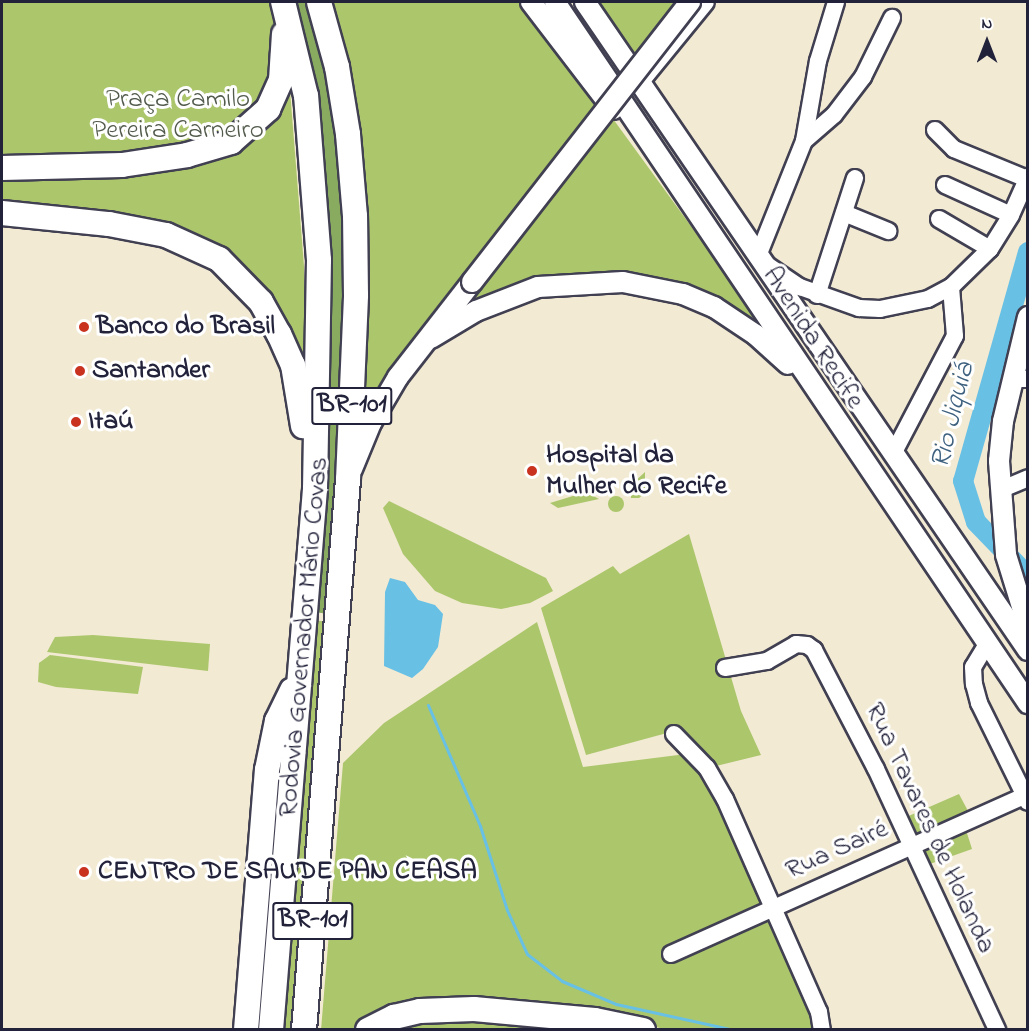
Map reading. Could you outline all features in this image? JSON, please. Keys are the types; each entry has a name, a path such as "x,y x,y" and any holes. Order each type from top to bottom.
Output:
{"highway":[{"path":"2,168 133,164 198,153 231,142 268,109 281,80 283,2"},
{"name":"Rodovia Governador Mário Covas","path":"271,1029 310,552 318,230 306,96 283,2"},
{"name":"Rodovia Governador Mário Covas","path":"304,1029 348,480 355,352 355,216 344,113 320,2"},
{"path":"2,213 109,224 166,235 219,259 241,279 261,302 293,365 303,428 310,552"},
{"path":"246,1029 267,770 277,721 300,671"},
{"path":"368,1029 394,1017 420,1011 474,1009 595,1020 643,1029"}],"main road":[{"path":"531,2 756,302"},
{"name":"Avenida Recife","path":"555,2 818,397 1028,703"},
{"name":"Avenida Recife","path":"585,2 1028,650"},
{"path":"348,480 370,423 398,377 431,338 690,2"},
{"path":"431,338 476,311 538,286 602,281 645,285 683,294 743,325 818,397"},
{"path":"1027,318 1020,379 1002,431 1000,490 1006,555 1028,626"}],"street":[{"path":"640,83 706,2"},
{"path":"836,2 818,61 804,141 760,259 818,295 839,303 880,309 928,299 951,286 990,249 1011,215 1027,178 954,149 934,130"},
{"path":"804,141 834,116 863,76 892,18"},
{"path":"818,295 855,178"},
{"path":"945,185 1011,215"},
{"path":"844,213 888,231"},
{"path":"939,219 990,249"},
{"path":"894,452 955,336 951,286"},
{"path":"1000,490 1028,478"},
{"name":"Rua Tavares de Holanda","path":"725,668 767,661 796,644 807,645 814,650 912,844 997,1029"},
{"path":"987,644 973,667 974,684 979,703 1026,799"},
{"path":"674,734 707,768 725,799 819,1012 822,1029"},
{"name":"Rua Sairé","path":"671,954 912,844 1026,799"}],"green space":[{"name":"Praça Camilo Pereira Carneiro","path":"2,2 283,2 304,266 305,390 213,250 2,208"},
{"path":"286,2 308,2 330,86 342,179 346,259 328,614 308,611 319,357"},
{"path":"314,2 528,2 768,332 745,319 570,276 400,359 362,415"},
{"path":"593,2 687,2 637,66"},
{"path":"645,472 645,493 639,498 631,498 631,485"},
{"path":"586,492 599,499 558,508 550,503"},
{"path":"616,496 624,504 616,512 608,504"},
{"path":"389,501 546,578 553,591 530,603 501,609 462,603 435,591 403,554 383,508"},
{"path":"689,534 741,711 761,755 712,767 678,730 586,755 541,608 613,566 620,574"},
{"path":"311,620 331,622 300,1029 281,1030"},
{"path":"537,622 583,767 694,753 815,1019 813,1029 664,1029 624,1019 494,1005 357,1029 321,1030 343,763 384,723"},
{"path":"93,635 210,644 208,671 47,652 55,637"},
{"path":"50,655 143,667 138,694 56,687 38,682 39,663"},
{"path":"959,794 968,811 912,837 904,818"},
{"path":"966,830 972,849 927,865 920,851"},
{"path":"394,1017 643,1030 368,1030"}],"water":[{"path":"390,578 405,582 418,600 435,605 443,614 438,647 423,669 412,678 384,666 385,592"}],"waterway":[{"name":"Rio Jiquiá","path":"1028,252 963,481 976,522 1028,576"},
{"path":"428,705 480,826 507,910 527,954 562,981 616,1004 734,1030"}],"place":[{"name":"Banco do Brasil","path":"84,327"},
{"name":"Santander","path":"80,371"},
{"name":"Itaú","path":"76,422"},
{"name":"Hospital da Mulher do Recife","path":"532,471"},
{"name":"CENTRO DE SAUDE PAN CEASA","path":"84,872"}]}
